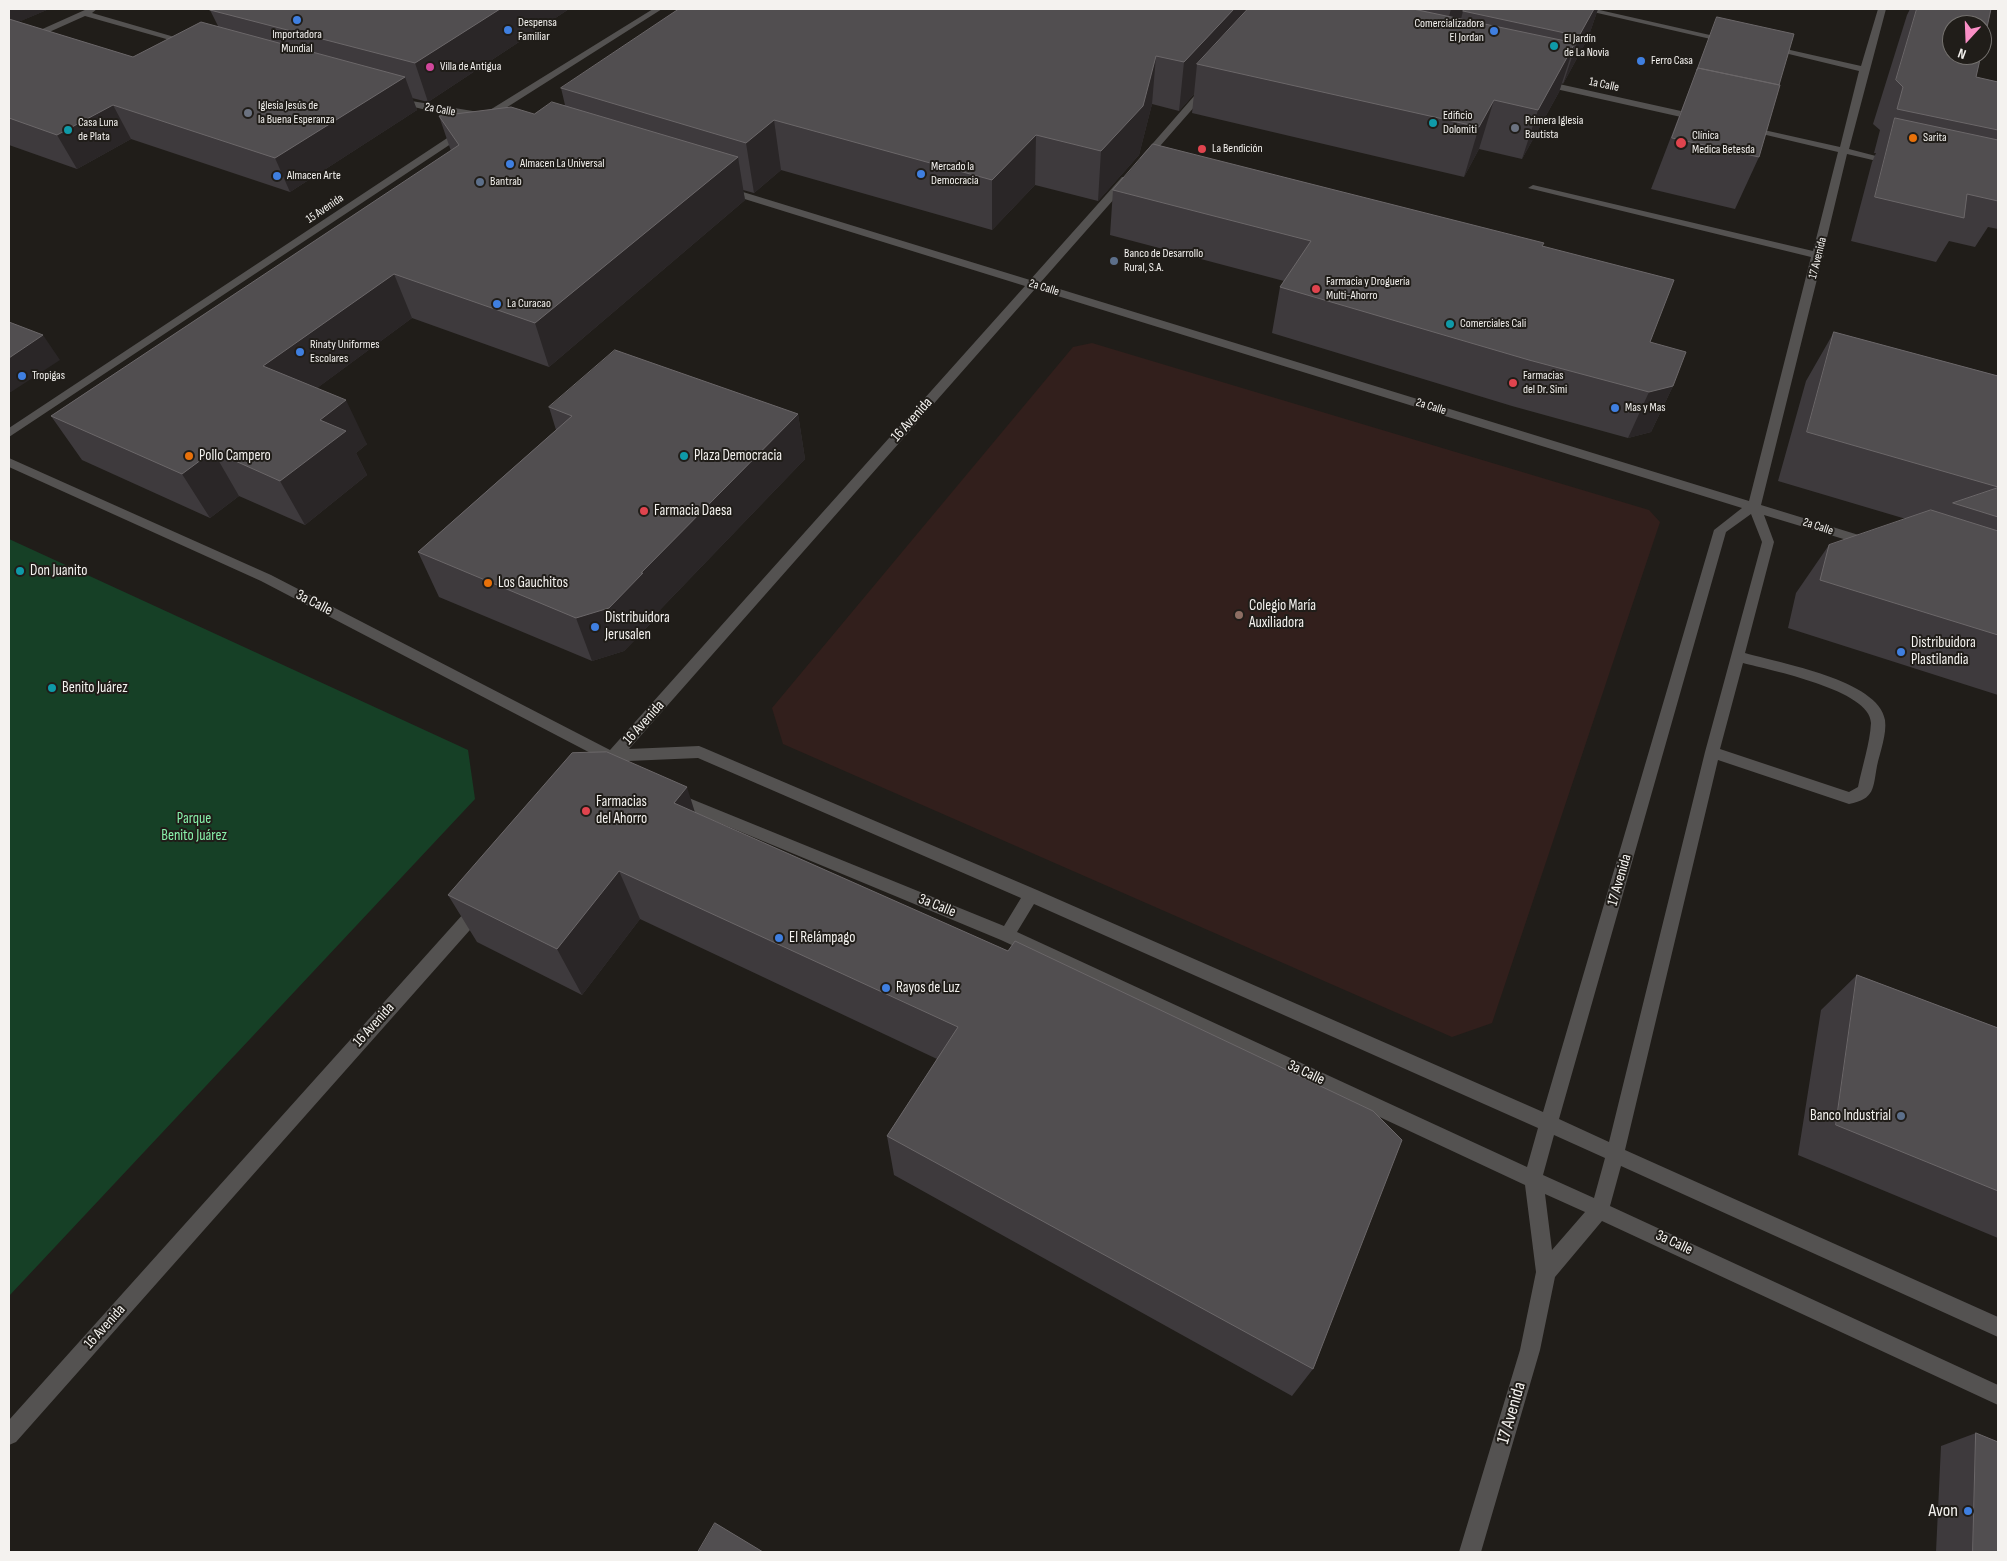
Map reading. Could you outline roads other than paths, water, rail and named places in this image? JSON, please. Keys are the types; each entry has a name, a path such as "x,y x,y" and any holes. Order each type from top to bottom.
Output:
{"street":[{"name":"15 Avenida","path":"9,433 658,9"},
{"path":"1584,9 1739,42"},
{"path":"1623,18 1628,9"},
{"name":"17 Avenida","path":"1546,1272 1600,1209 1629,1104 1712,752 1768,542 1754,506 1819,256 1864,69 1882,9"},
{"path":"9,47 89,11 206,47"},
{"path":"1758,46 1864,69"},
{"name":"16 Avenida","path":"594,779 1213,80"},
{"name":"1a Calle","path":"1528,81 1710,121"},
{"name":"2a Calle","path":"384,97 439,110 492,117"},
{"path":"1739,127 1902,164"},
{"name":"2a Calle","path":"717,187 1886,548"},
{"path":"1533,188 1819,256"},
{"name":"3a Calle","path":"9,462 266,578 614,756 636,773"},
{"name":"17 Avenida","path":"1470,1552 1530,1350 1546,1272 1533,1177 1720,530 1754,506"},
{"path":"1712,752 1850,798 1859,796 1865,790 1878,722 1876,712 1868,702 1835,685 1738,656"},
{"name":"3a Calle","path":"614,756 699,752 1031,895 1549,1124 1998,1328"},
{"name":"3a Calle","path":"658,789 674,799 1007,935 1533,1177 1998,1395"},
{"path":"1007,935 1031,895"},
{"name":"16 Avenida","path":"9,1435 488,898"}],"place":[{"name":"Importadora Mundial","path":"297,20"},
{"name":"Despensa Familiar","path":"508,30"},
{"name":"Comercializadora El Jordan","path":"1494,31"},
{"name":"El Jardín de La Novia","path":"1554,46"},
{"name":"Ferro Casa","path":"1641,61"},
{"name":"Villa de Antigua","path":"430,67"},
{"name":"Iglesia Jesús de la Buena Esperanza","path":"248,113"},
{"name":"Edificio Dolomiti","path":"1433,123"},
{"name":"Primera Iglesia Bautista","path":"1515,128"},
{"name":"Casa Luna de Plata","path":"68,130"},
{"name":"Sarita","path":"1913,138"},
{"name":"Clínica Medica Betesda","path":"1681,143"},
{"name":"La Bendición","path":"1202,149"},
{"name":"Almacen La Universal","path":"510,164"},
{"name":"Mercado la Democracia","path":"921,174"},
{"name":"Almacen Arte","path":"277,176"},
{"name":"Bantrab","path":"480,182"},
{"name":"Banco de Desarrollo Rural, S.A.","path":"1114,261"},
{"name":"Farmacia y Droguería Multi-Ahorro","path":"1316,289"},
{"name":"La Curacao","path":"497,304"},
{"name":"Comerciales Cali","path":"1450,324"},
{"name":"Rinaty Uniformes Escolares","path":"300,352"},
{"name":"Tropigas","path":"22,376"},
{"name":"Farmacias del Dr. Simi","path":"1513,383"},
{"name":"Mas y Mas","path":"1615,408"},
{"name":"Pollo Campero","path":"189,456"},
{"name":"Plaza Democracia","path":"684,456"},
{"name":"Farmacia Daesa","path":"644,511"},
{"name":"Don Juanito","path":"20,571"},
{"name":"Los Gauchitos","path":"488,583"},
{"name":"Colegio María Auxiliadora","path":"1239,615"},
{"name":"Distribuidora Jerusalen","path":"595,627"},
{"name":"Distribuidora Plastilandia","path":"1901,652"},
{"name":"Benito Juárez","path":"52,688"},
{"name":"Farmacias del Ahorro","path":"586,811"},
{"name":"El Relámpago","path":"779,938"},
{"name":"Rayos de Luz","path":"886,988"},
{"name":"Banco Industrial","path":"1901,1116"},
{"name":"Avon","path":"1968,1511"}],"park label":[{"name":"Parque Benito Juárez","path":"194,828"}]}
